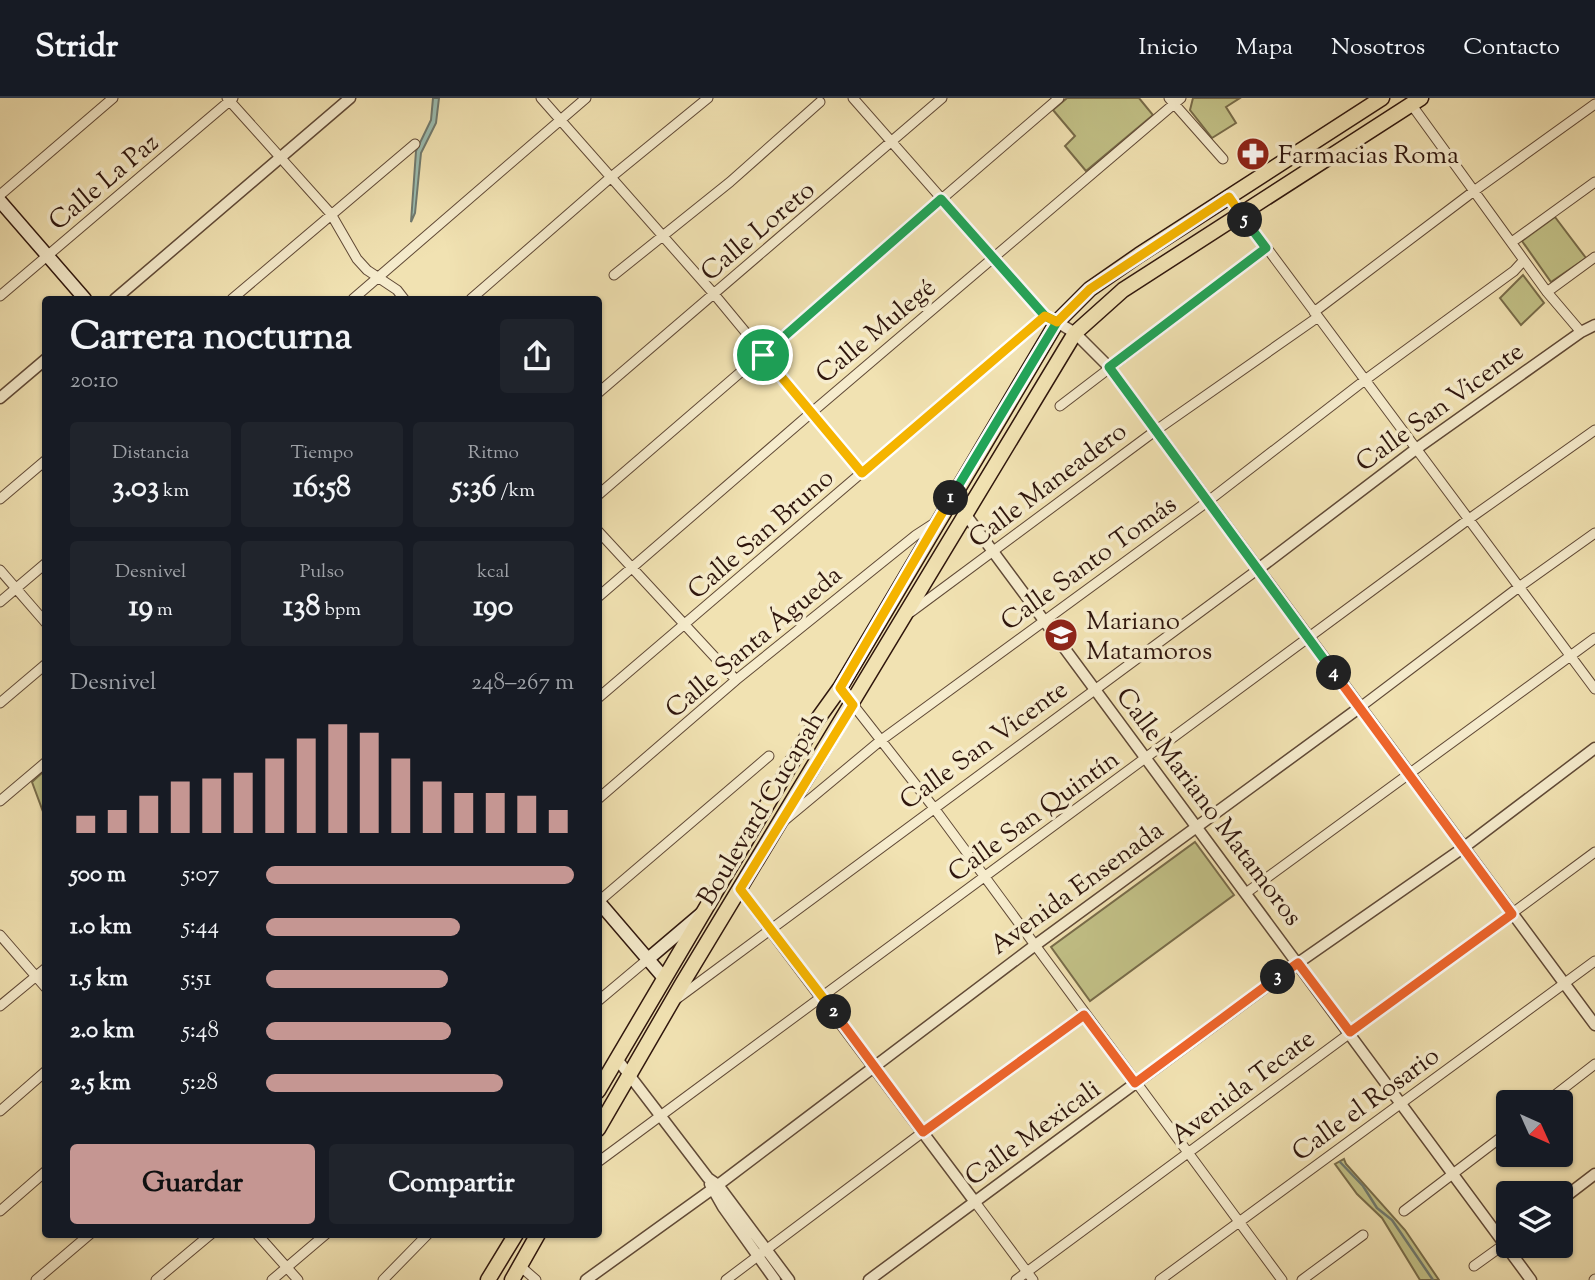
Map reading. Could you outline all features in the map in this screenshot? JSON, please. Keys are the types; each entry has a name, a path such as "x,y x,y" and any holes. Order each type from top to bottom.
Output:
{"main road":[{"name":"Boulevard Cucapah","path":"602,1084 817,720 840,688 1051,319 1090,289 1382,98"},
{"name":"Boulevard Cucapah","path":"602,1122 1075,333 1123,290 1416,101"},
{"path":"0,201 82,296"},
{"path":"817,720 825,721 832,727 834,734"},
{"path":"602,905 664,978"},
{"path":"648,959 705,909"},
{"path":"488,1280 514,1238"},
{"path":"512,1280 536,1238"}],"street":[{"path":"0,195 113,98"},
{"path":"119,296 350,98"},
{"path":"541,98 714,294 862,473"},
{"path":"357,296 586,98"},
{"path":"474,296 610,178 708,98"},
{"path":"853,98 1051,319 1075,333 1109,367 1595,1026"},
{"name":"Calle Loreto","path":"602,390 942,98"},
{"path":"602,492 1059,98"},
{"path":"230,99 279,159 331,214 356,259 402,296"},
{"name":"Calle La Paz","path":"0,296 230,99"},
{"path":"1174,100 1223,159"},
{"name":"Calle Mulegé","path":"602,594 1174,100"},
{"path":"1416,101 1474,191 1547,292 1581,332"},
{"path":"614,275 663,237 820,102"},
{"name":"Calle Maneadero","path":"906,615 1316,314 1474,191 1595,104"},
{"path":"235,296 415,144"},
{"path":"1512,242 1595,182"},
{"path":"1229,197 1595,689"},
{"path":"1060,406 1266,248"},
{"path":"1547,292 1595,257"},
{"name":"Calle Santo Tomás","path":"778,826 880,741 1043,619 1207,502 1365,380 1514,271 1524,260"},
{"name":"Calle San Bruno","path":"602,695 862,473 1051,319"},
{"name":"Calle San Vicente","path":"671,1003 1096,690 1416,449 1581,332 1595,325"},
{"path":"0,398 42,362"},
{"name":"Calle San Quintín","path":"602,1159 1469,519 1595,430"},
{"path":"0,499 42,463"},
{"name":"Calle Mariano Matamoros","path":"952,496 1496,1228"},
{"name":"Calle Santa Águeda","path":"602,796 736,680 937,521"},
{"name":"Avenida Ensenada","path":"586,1280 715,1188 1034,946 1595,533"},
{"path":"602,535 736,680"},
{"path":"0,601 42,565"},
{"path":"0,570 42,618"},
{"path":"1247,893 1595,638"},
{"path":"0,703 42,667"},
{"path":"840,688 934,808 1084,1015 1282,1280"},
{"name":"Calle Mexicali","path":"869,1280 1298,963 1463,848 1595,748"},
{"path":"602,899 769,756"},
{"path":"0,801 42,765"},
{"name":"Avenida Tecate","path":"1016,1280 1030,1276 1187,1153 1595,852"},
{"path":"740,889 1030,1276"},
{"path":"0,935 42,984"},
{"path":"602,998 648,959"},
{"name":"Calle el Rosario","path":"1160,1280 1595,961"},
{"path":"0,1006 42,971"},
{"path":"726,1280 1084,1015"},
{"path":"617,1059 762,1253 789,1280"},
{"path":"1561,1090 1595,1064"},
{"path":"0,1111 42,1074"},
{"path":"1404,1211 1496,1142"},
{"path":"0,1211 42,1174"},
{"path":"1573,1191 1595,1174"},
{"path":"1302,1280 1363,1235"},
{"path":"36,1280 85,1238"},
{"path":"156,1280 206,1238"},
{"path":"261,1238 298,1280"},
{"path":"272,1280 321,1238"},
{"path":"383,1280 424,1238"},
{"path":"1474,1266 1496,1250"},
{"path":"762,1253 775,1280"},
{"name":"Calle Mariano Matamoros","path":"1517,1258 1531,1280"},
{"path":"520,1266 537,1280"}],"shaded area":[{"path":"1067,98 1139,98 1153,115 1086,171 1065,146 1075,136 1053,110"},
{"path":"1193,98 1240,98 1226,107 1236,123 1212,138 1190,110"},
{"path":"1555,217 1586,258 1551,282 1522,241"},
{"path":"1523,275 1544,303 1521,325 1500,298"},
{"path":"42,773 42,809 32,782"},
{"path":"1195,842 1234,895 1090,1001 1051,947"},
{"path":"1344,1159 1405,1230 1439,1280 1420,1280 1382,1218 1357,1194 1335,1164"}],"water":[{"path":"433,98 439,98 436,123 421,153 415,213 411,222 416,151 431,120"}],"waterway":[{"path":"1340,1162 1363,1186 1377,1208 1392,1220 1433,1280"}],"place":[{"name":"Farmacias Roma","path":"1253,154"},
{"name":"Mariano Matamoros","path":"1061,635"}],"route":[{"path":"763,355 862,473 1045,316 1057,322 1090,289 1229,197 1266,248 1109,367 1512,914 1350,1032 1298,963 1135,1083 1084,1015 923,1132 740,889 853,705 840,688 1057,322 1045,316 941,199 763,355"}]}
